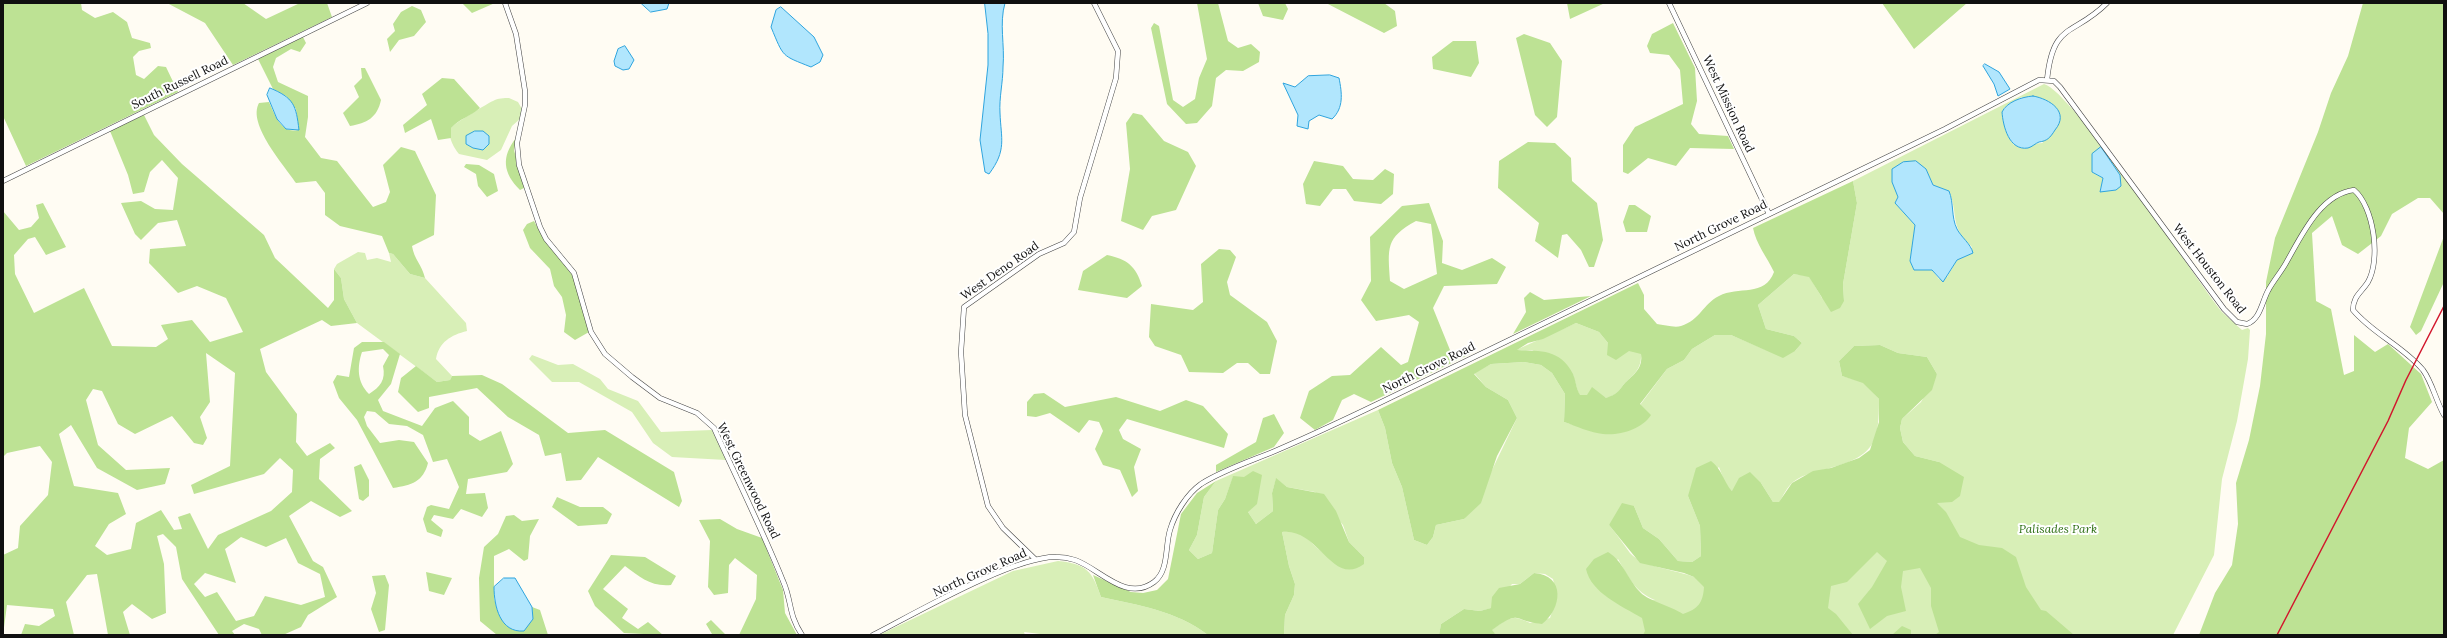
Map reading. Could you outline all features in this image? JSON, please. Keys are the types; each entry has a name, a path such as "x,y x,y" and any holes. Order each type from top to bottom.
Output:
{"street":[{"name":"South Russell Road","path":"3,181 367,3"},
{"name":"West Greenwood Road","path":"504,3 516,34 525,91 525,105 517,143 519,165 546,239 574,273 591,332 605,354 660,398 697,413 714,428 785,584 790,614 802,635"},
{"name":"West Deno Road","path":"1036,560 1003,528 988,506 965,415 961,352 964,307 1038,254 1064,243 1074,232 1080,198 1116,78 1118,51 1094,3"},
{"name":"West Mission Road","path":"1669,3 1769,214"},
{"path":"2047,80 2053,47 2059,37 2107,3"},
{"name":"North Grove Road","path":"874,635 967,588 1014,567 1051,557 1075,560 1110,582 1121,586 1143,587 1154,582 1161,574 1165,562 1170,528 1178,512 1199,486 1342,421 1769,214 2039,80 2047,80"},
{"name":"West Houston Road","path":"2047,80 2054,82 2060,87 2224,309 2241,324 2247,324 2255,319 2268,289 2285,265 2309,222 2332,200 2346,191 2354,190 2362,196 2369,213 2374,236 2374,260 2368,281 2353,300 2353,310 2361,320 2417,364 2424,372 2444,415"}],"green space":[{"path":"3,3 81,3 82,10 95,18 113,12 127,22 132,38 150,43 151,48 139,51 133,57 136,75 144,79 158,66 166,67 178,92 26,166 3,116"},
{"path":"167,3 243,3 266,19 300,3 327,3 332,17 233,65 205,23"},
{"path":"462,3 495,3 472,13"},
{"path":"1197,3 1218,3 1228,41 1238,48 1251,44 1260,52 1259,62 1243,71 1226,70 1216,78 1212,106 1197,123 1186,124 1167,104 1151,28 1154,23 1159,26 1173,100 1183,107 1195,99 1199,78 1207,59"},
{"path":"1258,3 1285,3 1288,9 1283,20 1263,16"},
{"path":"1326,3 1384,3 1395,11 1397,26 1384,33"},
{"path":"1567,3 1605,3 1570,19"},
{"path":"1882,3 1967,3 1914,49"},
{"path":"2363,3 2444,3 2444,214 2430,198 2418,198 2392,214 2381,236 2358,254 2342,245 2332,216 2312,233 2316,301 2331,309 2344,375 2354,371 2354,335 2375,352 2388,344 2421,374 2432,402 2409,428 2405,458 2428,469 2444,460 2444,635 2199,635 2215,593 2232,565 2238,524 2236,483 2249,440 2260,386 2266,334 2266,282 2275,238 2318,132 2331,93 2348,56"},
{"path":"412,6 421,10 426,22 414,36 399,40 390,52 387,39 395,31 393,24 401,12"},
{"path":"1673,23 1695,68 1697,101 1691,124 1699,134 1728,136 1734,149 1690,148 1676,166 1648,158 1628,174 1623,172 1623,145 1635,127 1683,104 1680,70 1669,55 1650,53 1647,46 1652,34"},
{"path":"1524,34 1550,43 1562,61 1557,117 1547,127 1535,115 1516,38"},
{"path":"303,37 306,43 300,52 291,49 276,58 273,67 278,82 308,96 308,117 305,137 321,158 337,161 373,207 386,202 390,192 383,165 401,147 415,151 436,195 434,235 412,246 414,255 425,278 410,274 393,254 389,253 382,236 340,226 325,215 325,193 316,181 296,183 268,144 262,133 258,122 257,112 259,103 269,102 276,118 283,126 287,129 298,130 296,109 286,96 273,89 258,59"},
{"path":"1453,41 1476,41 1479,63 1471,77 1433,69 1432,57"},
{"path":"361,68 365,68 381,100 377,111 370,119 350,126 343,113 359,97 354,86 362,78"},
{"path":"442,78 454,79 480,108 451,128 451,138 438,140 431,119 405,133 403,125 427,105 422,94"},
{"name":"Palisades Park","path":"2044,84 2059,94 2105,150 2222,312 2242,330 2248,328 2250,330 2248,359 2237,421 2222,479 2214,555 2173,635 1496,635 1491,630 1509,619 1518,618 1530,623 1550,618 1557,597 1553,579 1545,574 1534,573 1520,584 1512,584 1492,608 1480,611 1464,609 1441,624 1439,635 1284,635 1285,615 1294,595 1295,584 1289,566 1282,532 1297,533 1302,535 1328,555 1364,557 1349,542 1343,525 1315,492 1287,487 1276,479 1272,493 1273,511 1256,524 1248,512 1244,477 1233,477 1225,499 1218,510 1212,553 1198,559 1189,550 1197,535 1204,497 1216,481 1378,410 1385,428 1392,463 1402,487 1414,540 1427,545 1433,537 1436,525 1464,519 1492,470 1517,418 1508,400 1486,387 1474,373 1491,364 1524,362 1541,365 1552,373 1565,394 1564,422 1584,428 1640,405 1667,369 1684,360 1692,349 1715,335 1731,335 1766,350 1795,351 1802,343 1794,336 1766,329 1758,305 1794,274 1809,276 1822,298 1844,301 1843,284 1857,203 1853,181","holes":["2022,97 2043,143 2014,145 2005,128 2004,108","2092,161 2116,190 2100,191 2103,178 2092,172","1903,162 1926,169 1933,185 1949,191 1954,207 1957,227 1965,240 1972,247 1970,254 1957,260 1947,277 1939,279 1932,270 1914,270 1910,261 1915,225 1895,203 1898,197 1893,174 1898,166","1880,345 1898,353 1927,357 1937,374 1921,402 1902,419 1900,428 1903,442 1915,456 1939,462 1694,577 1651,565 1635,558 1630,553 1609,525 1634,506 1643,528 1659,539 1678,561 1692,562 1701,556 1700,526 1688,496 1719,467 1725,483 1732,491 1761,483 1773,502 1779,503 1789,486 1798,479 1811,473 1845,463 1857,458 1865,452 1871,445 1878,426 1879,399 1863,382 1842,376 1839,361 1854,346","1618,559 1629,578 1637,588 1642,593 1655,600 1606,596 1598,587"]},
{"path":"509,98 518,102 522,109 521,118 512,126 501,150 487,160 459,154 450,138 451,128 495,100"},
{"path":"1133,113 1142,115 1164,141 1188,152 1196,166 1176,210 1152,216 1143,230 1121,221 1130,169 1126,123"},
{"path":"144,115 154,135 182,164 264,235 275,258 328,308 334,300 334,269 341,278 344,299 357,323 331,326 322,320 260,349 266,372 297,414 296,442 307,456 330,443 335,448 320,459 319,479 352,511 340,517 311,501 289,516 313,561 323,567 337,597 308,615 301,627 283,635 262,635 259,629 244,624 232,631 235,635 219,635 182,579 176,547 163,534 157,536 164,564 166,613 152,619 132,604 123,612 130,635 108,635 97,574 87,575 66,602 74,635 21,635 25,624 39,626 55,616 53,609 7,605 3,635 3,555 18,548 20,526 48,495 52,462 40,446 7,453 3,457 3,211 19,230 31,227 39,218 36,205 43,203 66,247 46,255 35,237 28,239 14,255 15,274 34,313 84,288 112,346 156,347 168,339 161,325 192,320 210,342 243,332 226,298 197,286 178,293 149,263 150,249 186,246 177,220 158,223 141,240 135,234 121,203 141,201 155,209 173,210 178,178 162,160 150,172 144,192 133,194 128,175 110,131","holes":["206,353 235,373 230,466 191,485 194,494 264,474 280,458 293,470 292,492 271,511 218,535 208,549 190,513 178,517 182,529 174,530 161,510 136,523 131,549 107,555 95,546 109,524 126,514 118,493 74,486 59,434 71,425 97,468 137,490 165,484 170,468 126,470 98,445 86,400 93,389 102,391 118,424 135,434 172,416 194,443 203,445 207,438 200,417 210,402","241,537 266,547 286,538 298,563 320,574 325,597 301,605 265,596 254,616 236,621 217,592 205,597 194,584 205,573 236,583 225,549"]},
{"path":"516,138 514,150 524,188 520,190 510,177 506,165 508,152"},
{"path":"1528,142 1555,143 1571,158 1572,181 1597,203 1603,240 1594,267 1589,267 1581,250 1567,234 1562,235 1558,258 1535,241 1539,223 1498,188 1499,161"},
{"path":"1314,161 1343,166 1353,179 1373,180 1385,169 1394,174 1393,194 1381,204 1354,201 1346,189 1333,189 1320,206 1306,204 1303,184"},
{"path":"466,164 479,165 494,174 498,191 487,197 478,186 476,174 464,167"},
{"path":"1853,181 1857,203 1843,284 1844,301 1840,308 1831,312 1809,277 1794,274 1758,305 1766,329 1794,336 1802,343 1795,351 1783,358 1731,335 1715,335 1692,349 1684,360 1667,369 1640,404 1651,415 1647,420 1636,428 1616,434 1594,432 1564,422 1565,394 1552,373 1541,365 1524,362 1491,364 1474,374 1486,387 1508,400 1517,418 1497,456 1481,503 1464,519 1436,525 1433,537 1427,545 1414,540 1402,487 1392,463 1385,428 1378,410 1638,283 1644,295 1644,309 1657,324 1676,327 1681,326 1693,320 1709,303 1719,296 1726,293 1758,288 1770,280 1774,272 1759,245 1753,228","holes":["1576,323 1599,332 1608,343 1607,355 1616,360 1629,351 1641,354 1640,366 1636,372 1617,392 1606,398 1592,387 1587,395 1580,395 1573,374 1568,366 1556,356 1542,351 1517,350 1528,343 1543,339"]},
{"path":"1429,203 1443,241 1442,263 1462,270 1492,258 1506,267 1497,284 1444,286 1433,308 1450,350 1470,354 1371,402 1354,394 1342,400 1333,420 1315,430 1300,418 1309,391 1332,376 1350,375 1381,347 1401,365 1408,362 1419,322 1409,315 1376,321 1361,300 1371,281 1370,237 1402,206","holes":["1416,221 1431,224 1437,274 1404,289 1390,281 1389,252 1391,245 1399,233"]},
{"path":"1629,205 1635,205 1651,216 1647,232 1626,232 1623,222"},
{"path":"534,221 574,278 580,293 589,332 575,340 564,332 566,315 562,297 554,286 550,269 530,248 523,230 527,224"},
{"path":"2444,236 2444,282 2421,331 2416,335 2410,327"},
{"path":"1219,249 1230,250 1236,257 1227,282 1230,295 1267,322 1277,341 1270,374 1260,374 1248,363 1237,363 1223,373 1189,372 1181,355 1155,346 1149,337 1151,304 1193,310 1203,302 1201,264"},
{"path":"358,252 365,253 367,260 377,258 391,262 389,253 393,254 410,274 425,278 466,323 467,331 447,340 440,348 436,359 452,376 450,380 437,382 357,323 344,299 341,278 334,269 337,264"},
{"path":"1107,255 1130,264 1140,279 1142,286 1127,298 1078,290 1083,271"},
{"path":"1530,292 1544,300 1591,296 1513,334 1526,312 1524,298"},
{"path":"1576,323 1599,332 1608,343 1641,353 1641,362 1634,375 1612,396 1607,398 1579,395 1573,375 1532,350 1516,350"},
{"path":"362,342 384,342 400,354 391,384 378,400 383,411 422,426 435,408 453,401 469,417 469,434 480,441 501,431 513,464 507,472 468,479 466,494 485,493 488,508 482,517 461,509 453,519 434,515 431,520 443,530 441,537 427,532 423,519 427,507 431,505 449,509 459,487 447,459 433,462 423,435 407,426 389,424 375,412 367,411 364,417 367,426 380,443 399,440 414,442 428,463 423,474 416,482 406,486 393,488 357,420 339,398 333,382 337,375 349,377 354,348","holes":["383,349 389,355 383,366 384,375 381,383 369,394 362,384 359,374 359,363 362,352"]},
{"path":"1880,345 1898,353 1927,357 1937,374 1932,390 1902,419 1900,428 1903,442 1915,456 1939,462 1964,477 1960,496 1952,502 1937,503 1946,512 1960,537 1979,545 2002,548 2016,557 2026,587 2041,610 2046,611 2074,635 1935,635 1939,632 1931,606 1931,588 1920,568 1903,571 1901,587 1906,611 1887,616 1870,629 1858,604 1872,587 1887,561 1877,552 1847,582 1831,586 1828,608 1836,614 1853,635 1643,635 1645,631 1642,618 1608,598 1589,578 1586,569 1594,559 1608,552 1618,561 1641,593 1649,599 1683,614 1699,605 1704,587 1694,577 1684,573 1640,563 1609,525 1622,503 1634,506 1643,528 1659,539 1678,561 1692,562 1701,556 1700,526 1688,496 1696,468 1711,461 1718,468 1732,491 1739,478 1750,472 1761,483 1773,502 1779,502 1792,483 1813,471 1831,468 1859,458 1870,450 1879,422 1879,399 1863,383 1842,376 1839,361 1854,346"},
{"path":"532,355 558,365 573,364 600,379 608,389 638,401 661,432 712,430 726,460 672,457 653,443 632,412 579,382 552,382 529,359"},
{"path":"416,366 437,382 450,380 452,376 482,375 502,384 568,433 605,430 674,472 682,501 679,507 598,457 581,480 566,481 561,453 545,456 539,435 508,417 477,388 429,397 429,408 418,412 398,392 401,378"},
{"path":"1044,393 1065,407 1116,397 1160,411 1186,400 1203,406 1228,434 1224,448 1127,419 1119,430 1123,439 1141,449 1134,467 1138,491 1132,497 1120,470 1103,465 1095,449 1103,431 1099,422 1089,420 1079,433 1050,413 1036,417 1027,416 1027,402 1034,394"},
{"path":"1274,414 1284,433 1274,447 1216,472 1216,465 1256,442 1263,418"},
{"path":"361,464 369,480 369,496 363,501 359,499 354,467"},
{"path":"1253,471 1262,475 1257,504 1248,512 1256,524 1273,511 1272,493 1276,478 1287,487 1324,494 1336,511 1349,542 1364,557 1364,564 1353,569 1343,568 1334,563 1306,538 1295,533 1282,532 1289,566 1295,584 1294,595 1285,615 1284,635 1208,635 1183,620 1157,610 1101,597 1093,575 1131,592 1143,593 1157,590 1168,579 1181,514 1197,493 1216,481 1204,497 1197,535 1189,550 1198,559 1212,553 1218,510 1225,499 1233,476 1244,477"},
{"path":"557,497 580,507 603,507 612,514 607,524 578,526 552,507"},
{"path":"514,515 522,521 539,519 530,536 528,559 524,561 509,549 494,556 494,598 497,609 533,619 532,607 540,610 548,635 497,635 480,621 479,578 484,547 498,534 506,516"},
{"path":"720,519 737,529 762,538 783,590 785,613 797,635 739,635 756,599 757,575 735,558 729,565 728,593 714,595 708,587 710,541 699,520"},
{"path":"611,555 645,557 676,576 671,585 657,584 646,580 625,566 603,589 628,609 622,618 638,629 648,622 663,635 624,633 595,606 588,591"},
{"path":"1058,561 1076,564 1087,570 1095,581 1101,597 1157,610 1183,620 1208,635 1048,635 1024,632 1025,635 879,635 1013,571"},
{"path":"426,572 452,578 444,595 429,591"},
{"path":"1534,573 1544,575 1552,580 1556,586 1558,594 1554,610 1549,618 1542,624 1513,618 1492,630 1496,635 1439,635 1441,624 1464,609 1480,611 1491,608 1492,597 1499,588 1520,584"},
{"path":"385,575 389,585 385,630 379,632 371,609 376,593 372,576"},
{"path":"711,620 726,635 712,634 706,624"},
{"path":"1902,626 1911,630 1911,635 1892,635"}],"water":[{"path":"641,3 669,3 667,9 651,12"},
{"path":"985,3 1005,3 1002,19 1003,73 1000,107 1002,144 995,166 989,174 985,172 980,140 988,65 988,34"},
{"path":"781,7 814,37 823,55 820,62 811,67 794,60 781,50 771,27 776,10"},
{"path":"625,46 634,60 629,69 623,70 615,66 614,61 618,49"},
{"path":"1985,64 1999,72 2010,89 1998,96 1994,84 1983,66"},
{"path":"1330,75 1339,78 1340,84 1341,100 1339,110 1336,115 1332,119 1319,115 1309,121 1308,129 1297,126 1298,115 1283,83 1295,87 1308,76"},
{"path":"270,88 284,95 292,103 297,114 299,130 286,129 277,119 267,95"},
{"path":"2033,96 2046,100 2056,107 2059,112 2059,123 2048,139 2028,148 2021,148 2016,146 2008,136 2002,112 2007,105"},
{"path":"475,131 483,131 489,136 489,144 483,150 473,148 466,144 466,136"},
{"path":"2101,147 2120,175 2121,186 2116,190 2100,192 2103,178 2092,172 2092,154"},
{"path":"1916,161 1926,169 1933,185 1949,191 1952,200 1955,224 1973,253 1957,260 1943,282 1932,270 1914,270 1910,261 1915,225 1895,203 1898,197 1892,182 1892,169 1903,162"},
{"path":"504,578 515,578 532,607 533,619 524,631 509,628 500,617 497,610 494,587"}],"railway":[{"path":"2277,635 2388,421 2406,380 2444,306"}]}
